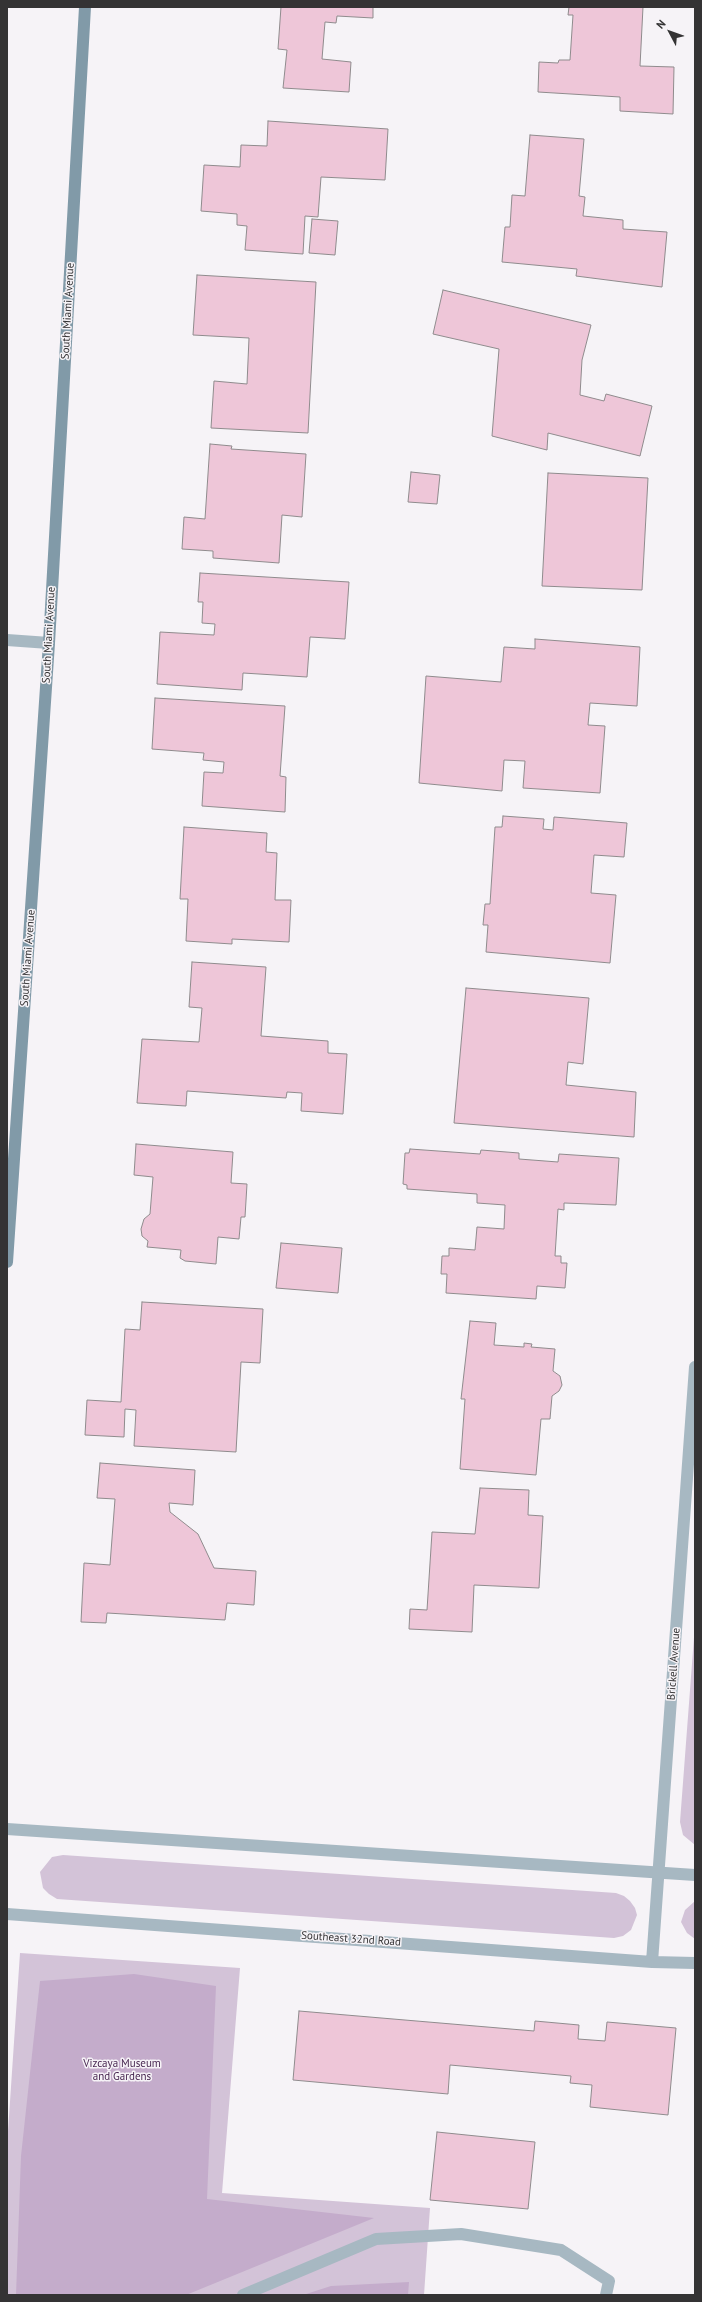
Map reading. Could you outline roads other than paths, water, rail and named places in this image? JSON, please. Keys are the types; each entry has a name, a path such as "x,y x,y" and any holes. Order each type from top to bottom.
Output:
{"main road":[{"name":"South Miami Avenue","path":"7,1262 49,643 85,7"}],"street":[{"path":"7,640 49,643"},
{"name":"Brickell Avenue","path":"652,1962 657,1874 691,1493 695,1366"},
{"path":"7,1829 657,1874 695,1875"},
{"name":"Southeast 32nd Road","path":"7,1914 652,1962 695,1963"},
{"path":"243,2295 376,2239 461,2234 561,2250 609,2281 606,2295"}],"park label":[{"name":"Vizcaya Museum and Gardens","path":"122,2070"}]}
